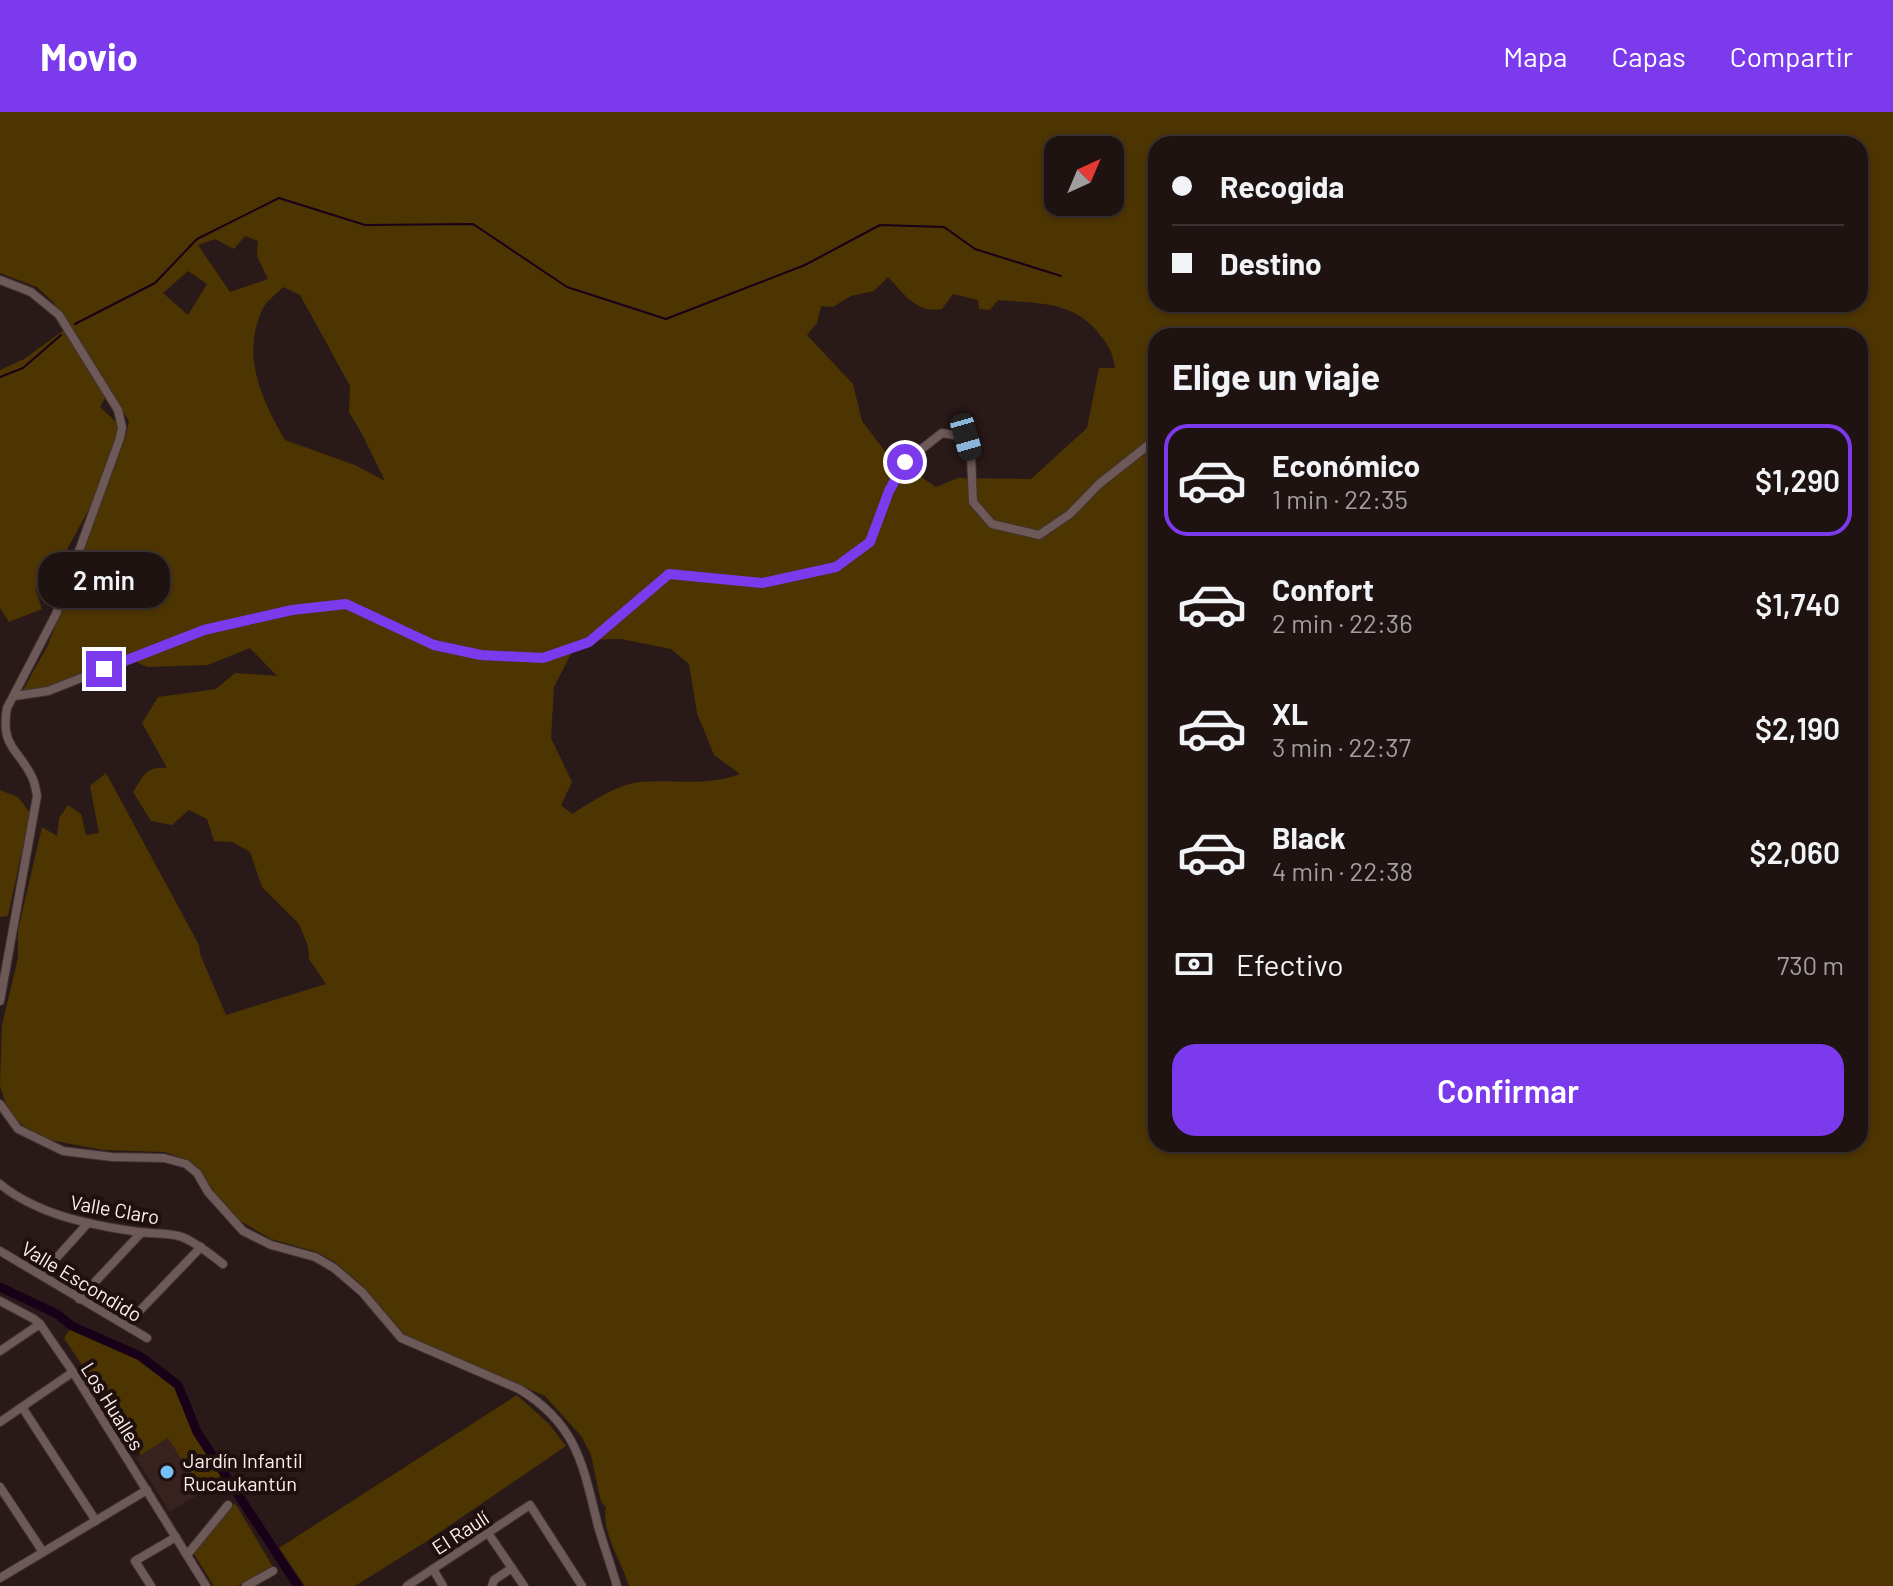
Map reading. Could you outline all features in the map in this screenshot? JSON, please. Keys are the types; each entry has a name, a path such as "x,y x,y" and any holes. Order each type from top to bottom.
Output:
{"street":[{"path":"0,280 31,292 59,315 115,405 122,427 56,614 7,708 4,726 9,748 32,777 37,796 0,1001"},
{"path":"15,696 48,691 204,630 292,610 346,604 434,645 481,655 543,658 589,642 669,574 762,583 836,567 870,542 889,491 905,462 942,433 966,437 971,455 973,502 992,524 1039,535 1070,514 1099,484 1148,445"},
{"path":"0,1104 18,1129 63,1151 180,1161 197,1173 208,1192 243,1231 271,1245 315,1257 334,1268 362,1292 401,1338 534,1398 563,1428 581,1457 617,1586"},
{"name":"Valle Claro","path":"0,1184 13,1195 44,1210 88,1223 141,1233 178,1235 223,1264"},
{"path":"41,1275 88,1223"},
{"path":"79,1299 141,1233"},
{"path":"126,1325 201,1247"},
{"name":"Valle Escondido","path":"0,1251 147,1338"},
{"name":"Los Hualles","path":"0,1301 40,1324 206,1586"},
{"path":"0,1351 40,1324"},
{"path":"0,1422 73,1372"},
{"path":"22,1407 96,1521"},
{"path":"0,1487 43,1552"},
{"path":"0,1578 147,1490"},
{"path":"187,1555 228,1505"},
{"name":"El Raulí","path":"407,1586 530,1505 582,1586"},
{"path":"488,1533 524,1586"},
{"path":"151,1586 135,1561 176,1537"},
{"path":"492,1586 494,1580 512,1568"},
{"path":"433,1569 443,1586"},
{"path":"246,1586 273,1571"}],"shaded area":[{"path":"0,112 1893,112 1893,1586 629,1586 606,1527 606,1507 601,1502 591,1455 582,1437 545,1396 406,1336 363,1286 335,1262 317,1252 271,1239 237,1219 203,1174 187,1160 165,1152 103,1150 50,1140 22,1125 7,1108 0,1086 2,1025 18,958 18,930 42,827 57,836 59,818 68,805 81,814 86,835 99,833 90,786 106,773 199,945 226,1015 326,984 309,959 308,946 299,924 262,887 250,852 232,842 214,841 207,819 189,810 172,825 151,821 133,792 150,770 167,768 142,723 158,697 216,689 235,673 277,676 250,648 208,665 147,667 118,660 47,687 23,690 48,645 129,421 53,302 37,287 0,273","holes":["245,236 258,241 257,256 268,279 230,292 198,245 215,239 234,249","188,271 207,284 188,315 163,293","888,277 911,301 933,310 942,309 953,294 978,300 979,309 990,310 998,300 1038,303 1063,309 1086,321 1109,348 1115,368 1099,368 1087,428 1031,479 958,478 936,487 887,454 862,421 853,384 807,335 817,323 821,306 833,307 851,296 874,291","283,287 300,295 350,386 349,412 385,481 355,465 285,440 262,394 254,361 256,327 262,310","621,639 671,649 689,664 697,713 714,755 740,774 702,781 632,783 605,794 572,814 561,805 572,782 551,738 554,687 578,640"]},
{"path":"64,330 105,398 100,407 116,422 118,431 92,504 65,553 51,557 38,568 36,591 42,609 9,622 0,608 0,370 24,359"},
{"path":"0,790 18,797 30,813 8,916 0,917"},
{"path":"72,1326 140,1356 178,1385 197,1432 213,1457 222,1480 202,1492 168,1438 141,1455 64,1338"},
{"path":"517,1395 549,1424 566,1446 355,1586 305,1586 279,1548"},
{"name":"Jardín Infantil Rucaukantún","path":"168,1438 202,1492 170,1512 136,1458"},
{"path":"235,1503 273,1567 238,1586 214,1586 194,1554"}],"waterway":[{"path":"75,324 155,283 197,239 279,198 365,225 473,224 567,287 666,319 805,265 880,225 944,227 975,249 1061,276"},
{"path":"0,377 23,368 61,335"},
{"path":"0,1287 57,1314 72,1326 140,1356 178,1385 197,1432 298,1586"}],"place":[{"name":"Jardín Infantil Rucaukantún","path":"167,1472"}],"route":[{"path":"104,669 204,630 292,610 346,604 434,645 481,655 543,658 589,642 669,574 762,583 787,575 836,567 870,542 889,491 905,462"}]}
